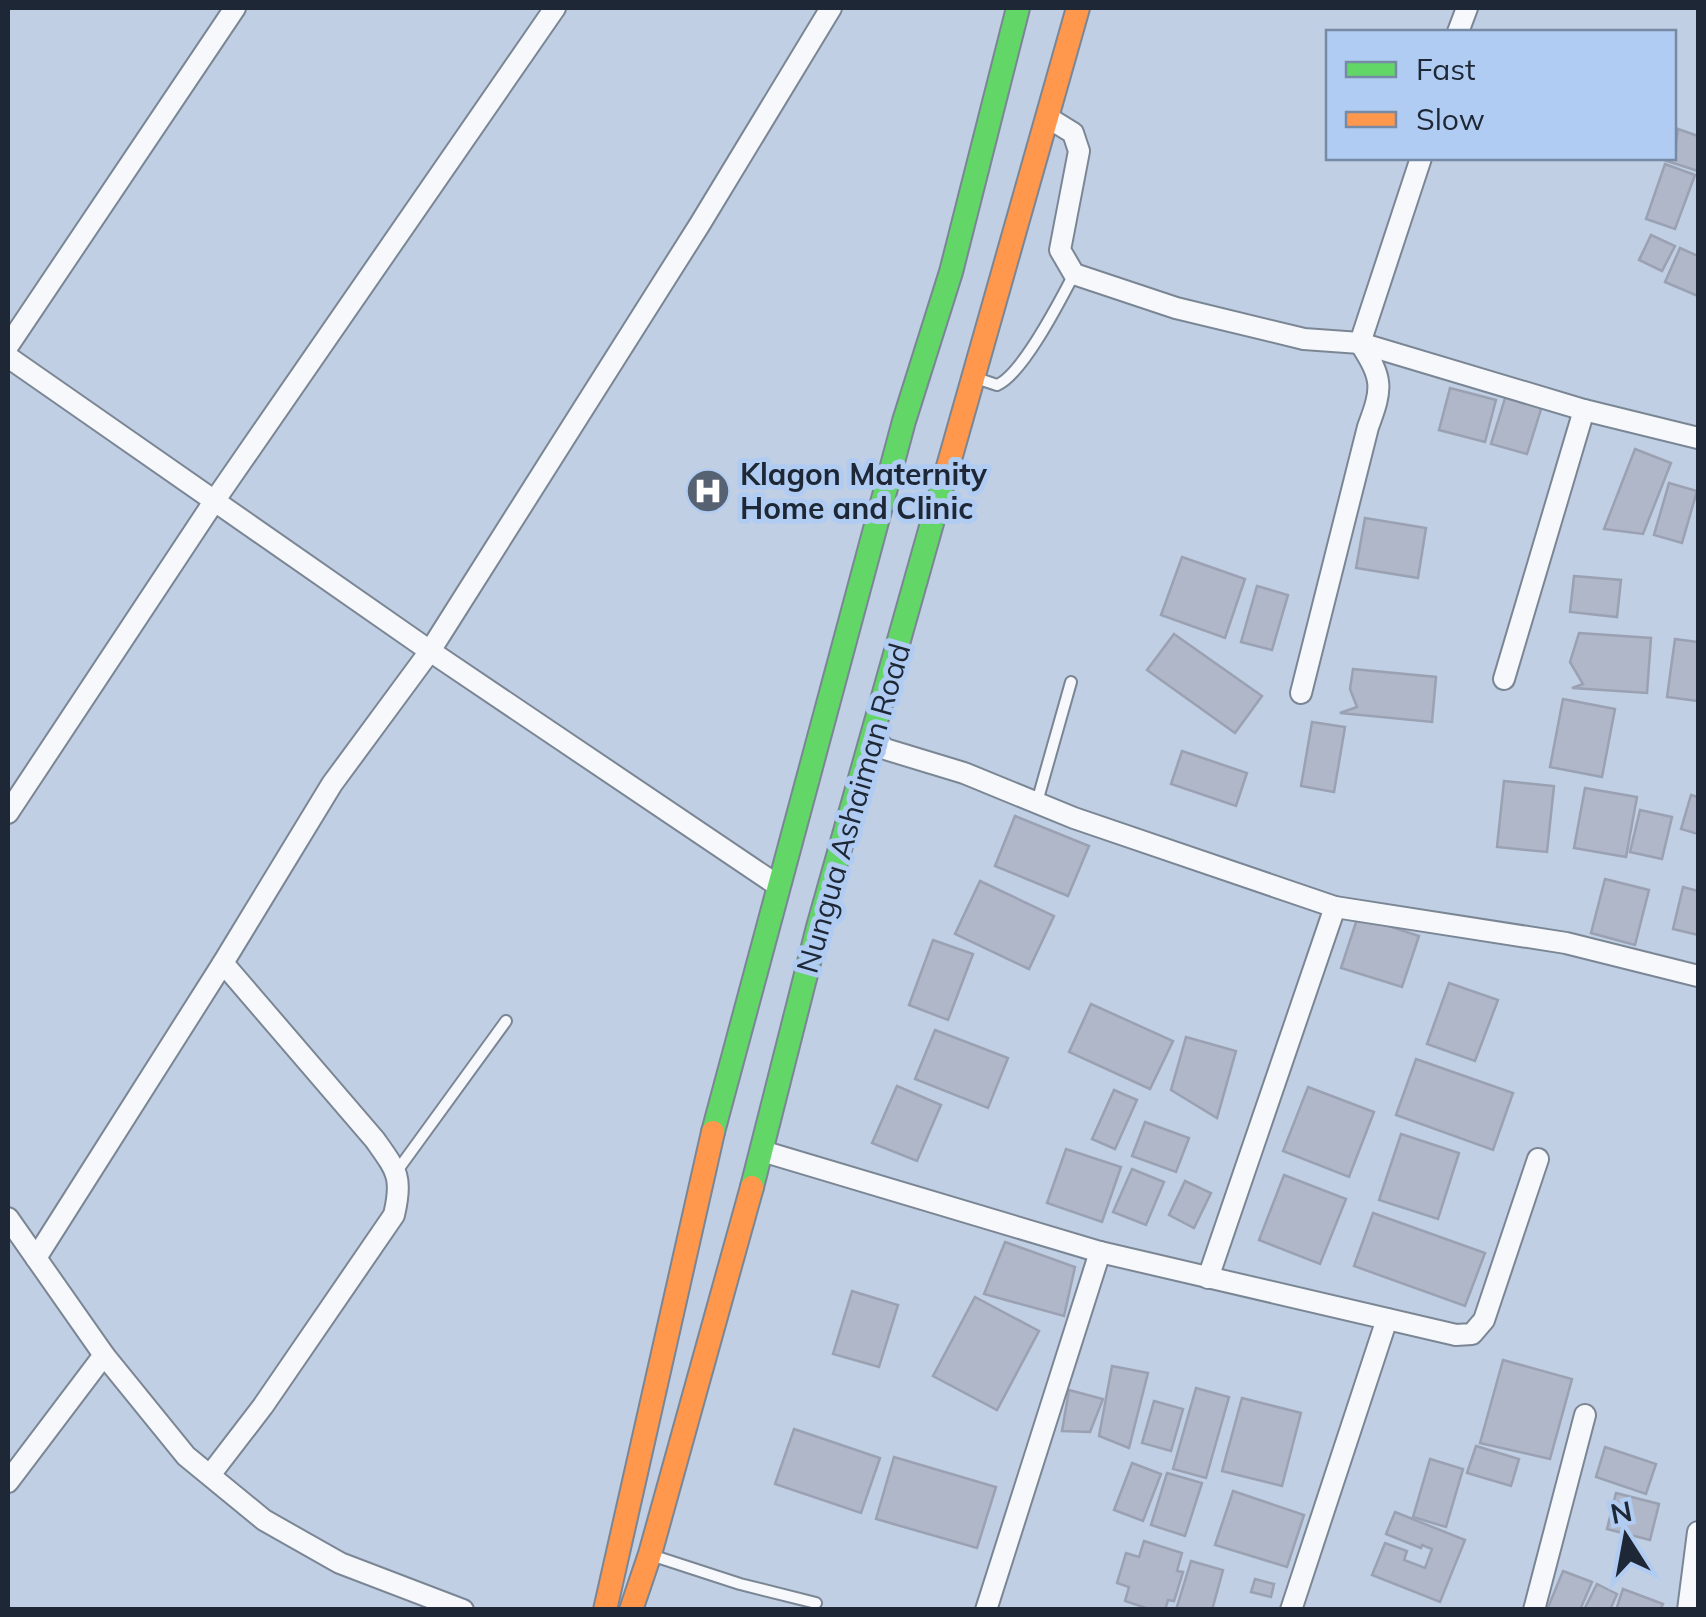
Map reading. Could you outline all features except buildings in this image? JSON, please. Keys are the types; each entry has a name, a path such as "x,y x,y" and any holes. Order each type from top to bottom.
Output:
{"main road":[{"name":"Nungua Ashaiman Road","path":"605,1610 697,1193 904,420 951,272 1018,8"},
{"name":"Nungua Ashaiman Road","path":"631,1610 762,1151 818,927 1078,8"}],"street":[{"path":"8,346 235,8"},
{"path":"8,812 215,500 554,8"},
{"path":"36,1258 332,784 430,651 700,224 831,8"},
{"path":"1047,118 1074,133 1079,151 1060,250 1074,274 1176,308 1304,339 1360,343 1584,410 1698,438"},
{"path":"1360,343 1419,160"},
{"path":"1300,692 1381,392 1377,369 1360,343"},
{"path":"8,357 430,651 778,885"},
{"path":"1504,679 1584,410"},
{"path":"874,737 886,749 964,773 1335,907 1566,943 1698,976"},
{"path":"1208,1278 1335,907"},
{"path":"210,1475 263,1406 394,1215 400,1188 397,1171 375,1140 223,964"},
{"path":"762,1151 1100,1252 1456,1336 1472,1334 1484,1320 1538,1159"},
{"path":"8,1218 104,1355 186,1456 264,1520 340,1562 463,1610"},
{"path":"986,1610 1100,1252"},
{"path":"1291,1610 1387,1319"},
{"path":"8,1482 104,1355"},
{"path":"1534,1610 1585,1416"},
{"path":"1688,1610 1698,1532"}],"lane":[{"path":"973,376 997,385 1010,379 1074,274"},
{"path":"1037,802 1070,682"},
{"path":"397,1171 506,1021"},
{"path":"650,1554 740,1584 816,1603"}],"traffic: fast":[{"path":"713,1132 904,421 951,272 1018,8"},
{"path":"752,1187 818,927 947,470"}],"traffic: slow":[{"path":"947,470 1078,8"},
{"path":"605,1610 713,1132"},
{"path":"631,1610 752,1187"}],"place":[{"name":"Klagon Maternity Home and Clinic","path":"708,491"}]}
